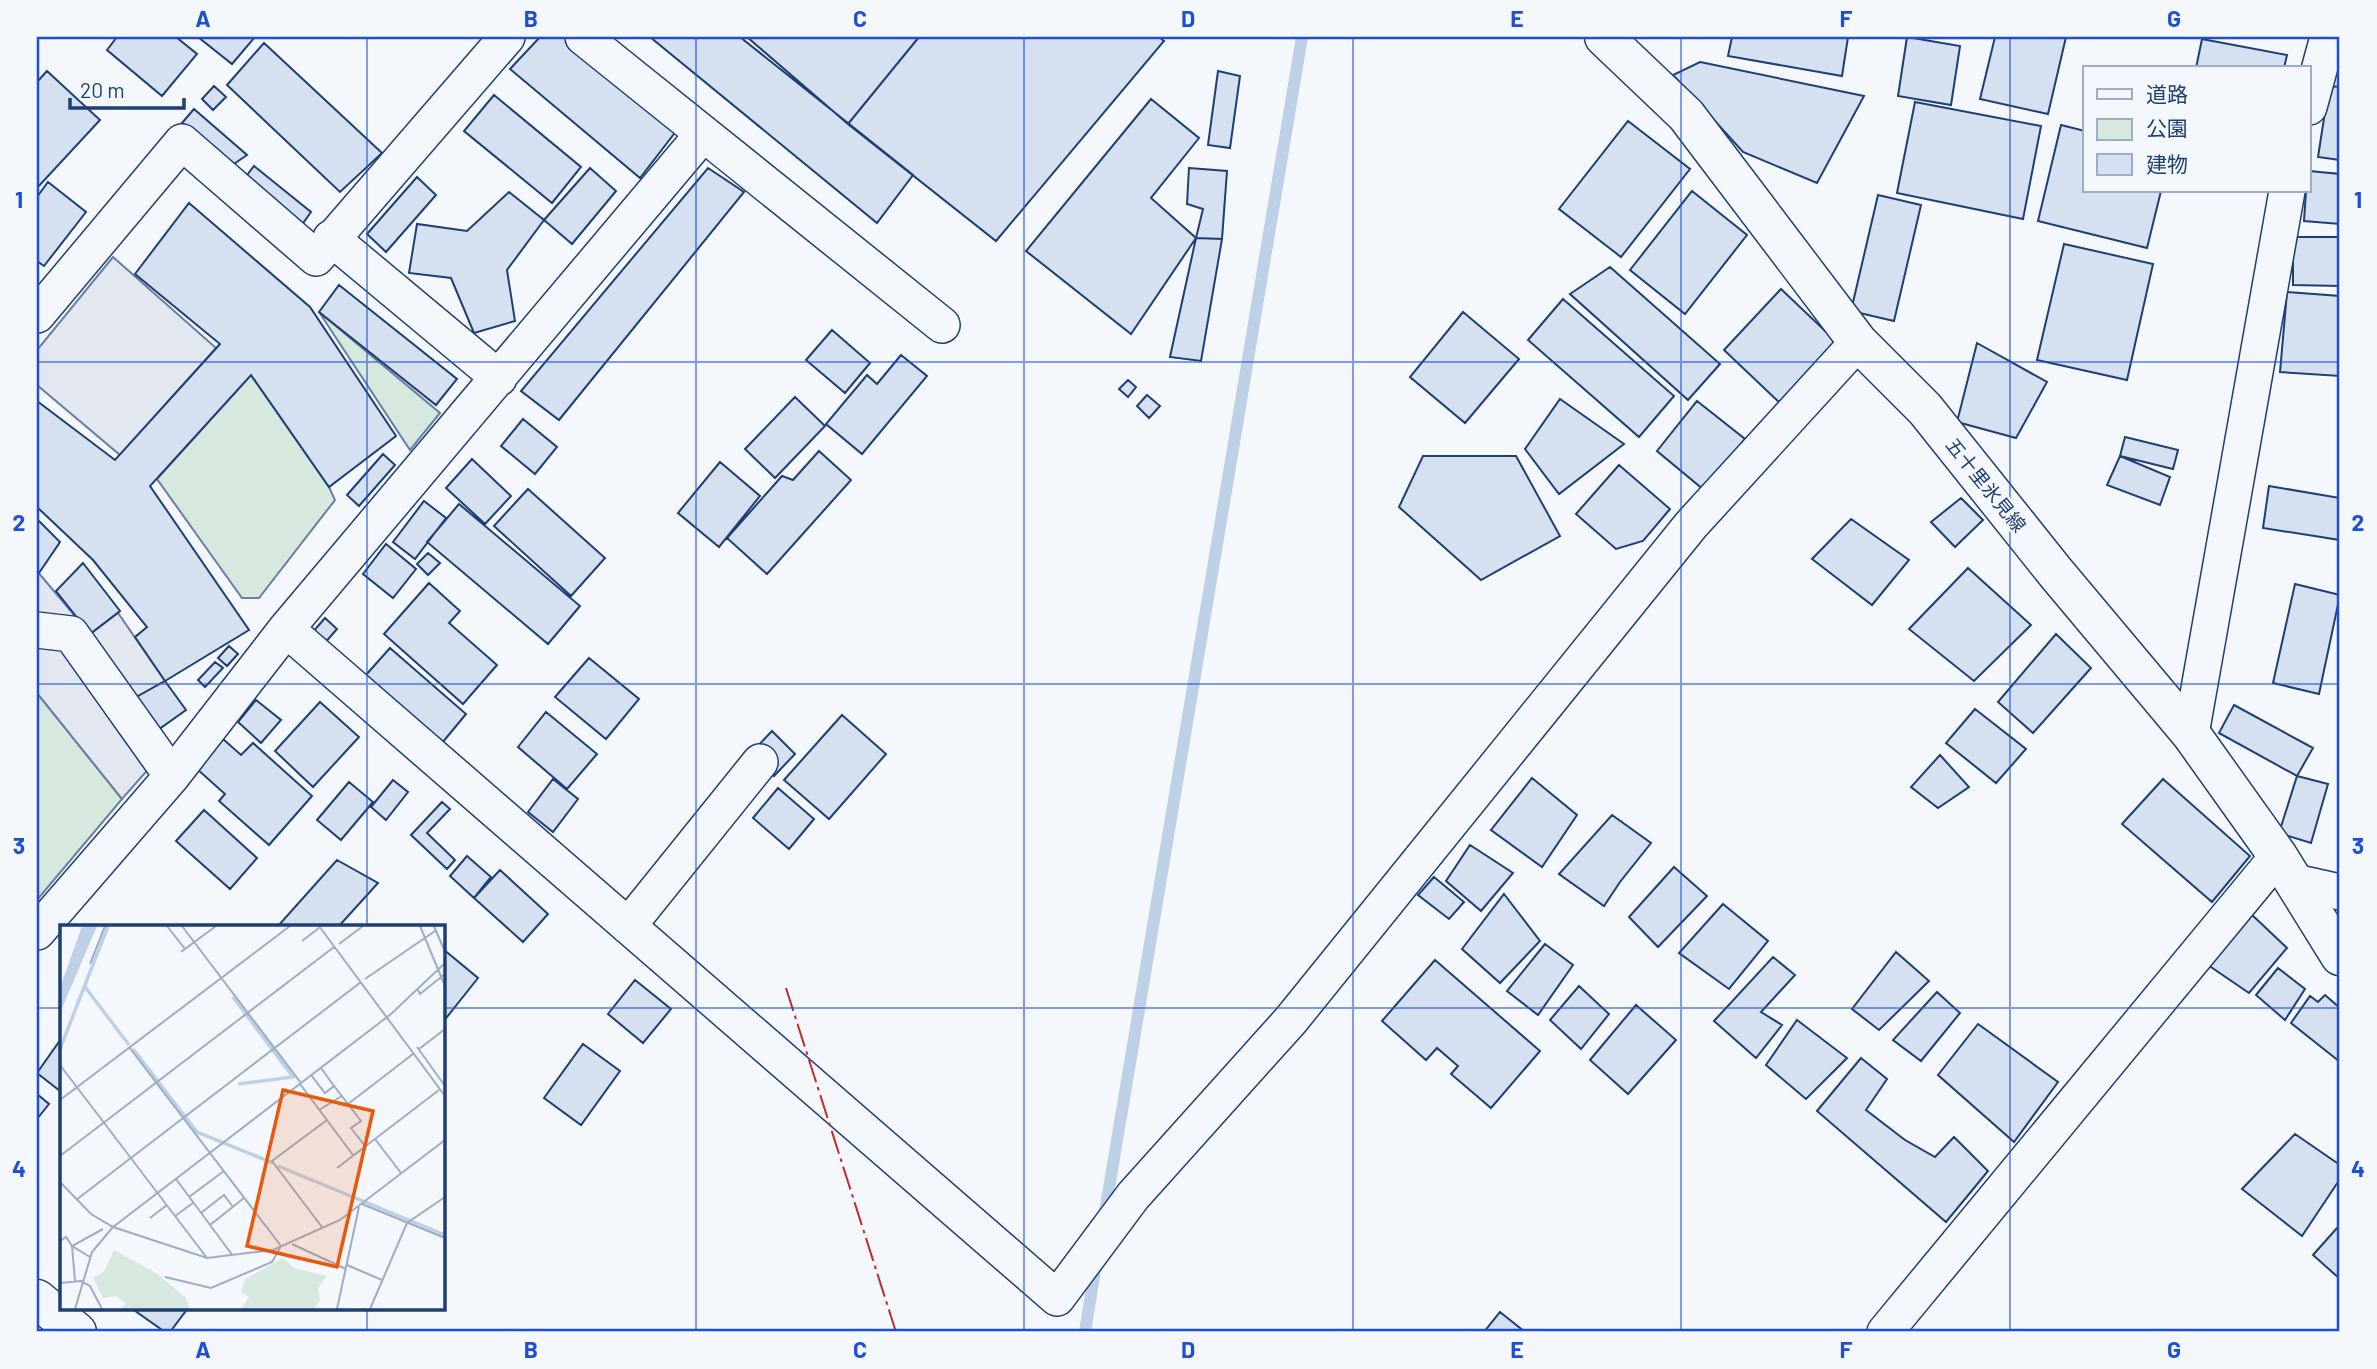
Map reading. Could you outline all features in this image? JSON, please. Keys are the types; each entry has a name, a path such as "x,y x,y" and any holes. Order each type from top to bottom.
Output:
{"main road":[{"name":"五十里氷見線","path":"1604,37 1686,115 1858,342 1925,409 2056,573 2191,734 2286,869 2340,956"},
{"path":"37,1299 77,1332"}],"street":[{"path":"37,315 182,142 316,258 507,37"},
{"path":"583,37 942,325"},
{"path":"2310,103 2328,37"},
{"path":"37,932 172,776 286,629 703,134"},
{"path":"2191,734 2287,192"},
{"path":"331,239 499,378"},
{"path":"286,629 1057,1297 1133,1196 1291,1020 1691,525 1858,342"},
{"path":"37,629 71,634 172,776"},
{"path":"628,926 760,762"},
{"path":"1885,1332 2286,869 2340,892"}],"green space":[{"path":"319,312 440,413 410,450"},
{"path":"251,375 329,487 335,500 259,598 242,598 157,479"},
{"path":"37,693 122,799 37,900"}],"shaded area":[{"path":"113,257 216,348 120,455 37,385 37,350"},
{"path":"37,571 90,634 118,613 165,681 131,700 166,749 122,799 37,693"}],"building":[{"path":"117,37 176,37 197,54 162,96 107,50"},
{"path":"198,37 255,37 232,64"},
{"path":"540,37 564,37 677,130 640,178 510,69"},
{"path":"650,37 740,37 913,175 877,223"},
{"path":"747,37 919,37 848,124"},
{"path":"919,37 1159,37 1164,41 996,241 848,124"},
{"path":"1732,37 1848,37 1842,76 1728,56"},
{"path":"1907,37 1960,46 1951,105 1898,96"},
{"path":"1995,37 2066,37 2048,114 1980,99"},
{"path":"2202,39 2287,55 2284,66 2196,66"},
{"path":"264,43 382,153 340,192 227,85"},
{"path":"1700,62 1864,96 1817,183 1743,152 1673,75"},
{"path":"47,71 100,120 37,188 37,82"},
{"path":"1218,71 1240,76 1230,148 1208,145"},
{"path":"214,86 226,97 213,110 202,99"},
{"path":"2329,86 2340,87 2340,160 2318,157"},
{"path":"494,95 581,167 552,203 464,131"},
{"path":"1151,99 1199,138 1151,198 1196,238 1131,334 1026,251"},
{"path":"1915,102 2041,126 2023,219 1897,193"},
{"path":"194,109 247,155 231,166 182,123"},
{"path":"1628,121 1690,169 1621,257 1559,209"},
{"path":"2061,125 2083,130 2083,192 2161,192 2147,248 2038,221"},
{"path":"254,166 311,212 301,226 244,179"},
{"path":"590,168 616,191 572,244 544,220"},
{"path":"708,168 744,192 559,420 521,391"},
{"path":"1189,168 1227,171 1222,239 1196,238 1203,209 1187,204"},
{"path":"2310,171 2340,174 2340,224 2304,221 2306,192 2310,192"},
{"path":"417,177 436,195 386,252 367,234"},
{"path":"48,182 86,212 44,266 37,261 37,197"},
{"path":"1692,191 1747,235 1685,314 1630,270"},
{"path":"509,192 544,220 507,270 515,321 474,333 451,278 409,273 417,224 467,231"},
{"path":"1878,195 1921,205 1894,321 1851,311"},
{"path":"189,203 310,307 396,436 329,487 251,375 150,486 249,630 165,681 135,637 147,627 93,560 37,507 37,401 115,460 220,344 135,274"},
{"path":"2293,237 2340,237 2340,286 2293,285"},
{"path":"1196,238 1222,239 1201,361 1170,357"},
{"path":"2064,244 2153,264 2127,380 2037,360"},
{"path":"1610,267 1720,364 1688,400 1570,294"},
{"path":"339,285 457,379 436,405 319,312"},
{"path":"1781,289 1841,346 1783,406 1724,350"},
{"path":"2287,292 2340,296 2340,376 2280,372"},
{"path":"1563,299 1674,396 1639,437 1528,340"},
{"path":"1463,312 1519,359 1465,423 1410,377"},
{"path":"832,330 870,363 845,393 806,360"},
{"path":"1977,343 2047,382 2016,438 1957,422"},
{"path":"901,355 927,376 862,454 826,424 867,375 877,384"},
{"path":"1128,380 1136,387 1128,397 1119,389"},
{"path":"1147,395 1160,406 1149,418 1137,406"},
{"path":"795,397 825,426 775,478 745,449"},
{"path":"1560,399 1624,444 1559,494 1525,449"},
{"path":"1697,401 1745,439 1704,490 1657,451"},
{"path":"523,419 557,447 535,474 501,446"},
{"path":"2125,437 2178,450 2173,469 2120,456"},
{"path":"819,451 851,480 767,574 727,538 782,476 793,480"},
{"path":"383,454 395,465 359,506 347,495"},
{"path":"1423,456 1516,456 1560,536 1481,580 1399,507"},
{"path":"2120,456 2170,477 2160,505 2107,485"},
{"path":"472,459 511,496 485,524 446,488"},
{"path":"720,462 760,496 719,547 678,513"},
{"path":"1619,465 1670,509 1643,541 1616,549 1576,514"},
{"path":"2269,486 2340,498 2340,540 2263,528"},
{"path":"528,489 605,558 571,596 494,526"},
{"path":"1961,498 1983,520 1955,547 1931,522"},
{"path":"424,501 446,518 415,559 393,542"},
{"path":"459,504 580,606 548,644 427,542"},
{"path":"37,519 60,542 39,573 37,571"},
{"path":"1851,519 1909,560 1872,605 1812,559"},
{"path":"386,544 416,569 393,598 363,574"},
{"path":"428,553 440,563 428,575 417,564"},
{"path":"83,563 120,611 90,634 56,591"},
{"path":"1968,568 2031,625 1974,681 1909,629"},
{"path":"429,583 460,611 449,623 497,665 463,704 384,634"},
{"path":"2295,584 2340,595 2319,694 2273,683"},
{"path":"325,618 337,629 317,652 305,641"},
{"path":"2056,634 2091,668 2033,733 1998,702"},
{"path":"229,646 238,654 227,666 218,658"},
{"path":"390,648 466,714 433,754 357,685"},
{"path":"589,658 639,699 606,739 555,697"},
{"path":"215,662 223,668 205,687 198,680"},
{"path":"165,681 186,710 155,732 131,700"},
{"path":"256,700 281,720 261,743 238,722"},
{"path":"320,702 359,737 313,787 275,751"},
{"path":"2234,705 2313,748 2297,776 2219,733"},
{"path":"1975,709 2026,749 1996,783 1946,743"},
{"path":"546,712 597,754 567,789 518,747"},
{"path":"842,715 886,754 829,819 784,780"},
{"path":"772,731 795,754 774,776 751,753"},
{"path":"223,739 241,755 253,743 312,796 269,845 219,801 225,794 197,769"},
{"path":"1940,755 1969,787 1938,808 1911,787"},
{"path":"2297,776 2328,784 2311,843 2279,833"},
{"path":"1532,778 1577,815 1542,867 1491,830"},
{"path":"553,779 578,799 553,832 528,812"},
{"path":"2163,779 2250,856 2212,902 2122,824"},
{"path":"393,780 408,792 386,820 371,807"},
{"path":"349,782 373,802 341,840 317,820"},
{"path":"778,788 814,819 789,849 753,818"},
{"path":"442,802 450,809 427,833 455,860 447,869 411,835"},
{"path":"204,810 257,858 230,889 176,841"},
{"path":"1612,815 1651,843 1604,906 1559,874"},
{"path":"1470,845 1513,873 1481,911 1446,881"},
{"path":"467,856 491,877 474,898 450,876"},
{"path":"337,860 378,883 340,925 279,925"},
{"path":"1674,867 1707,896 1658,947 1629,917"},
{"path":"500,870 548,914 523,942 474,898"},
{"path":"1434,877 1464,902 1449,919 1418,895"},
{"path":"1504,894 1540,941 1500,983 1462,949"},
{"path":"1723,904 1768,941 1729,989 1679,953"},
{"path":"2249,912 2287,948 2249,993 2208,965"},
{"path":"1545,944 1573,965 1538,1015 1507,991"},
{"path":"444,950 478,978 444,1021"},
{"path":"1896,952 1929,981 1879,1030 1852,1009"},
{"path":"1773,957 1795,975 1761,1012 1782,1025 1756,1058 1714,1021"},
{"path":"1435,960 1540,1051 1491,1108 1451,1074 1458,1066 1437,1048 1426,1060 1382,1021"},
{"path":"2278,968 2305,989 2285,1020 2256,995"},
{"path":"635,980 671,1009 643,1043 608,1014"},
{"path":"1579,986 1609,1014 1581,1049 1550,1020"},
{"path":"1937,992 1960,1013 1921,1061 1893,1040"},
{"path":"2325,995 2340,1008 2340,1062 2291,1023 2310,996 2318,1002"},
{"path":"1636,1005 1676,1040 1628,1094 1590,1060"},
{"path":"1797,1020 1847,1058 1806,1099 1766,1065"},
{"path":"1978,1024 2058,1082 2014,1142 1938,1075"},
{"path":"60,1040 60,1091 37,1073"},
{"path":"583,1044 620,1071 581,1125 544,1098"},
{"path":"1861,1058 1887,1079 1866,1110 1905,1140 1935,1157 1954,1137 1988,1171 1946,1222 1817,1111"},
{"path":"37,1094 49,1104 37,1119"},
{"path":"2295,1134 2340,1165 2340,1179 2302,1236 2242,1189"},
{"path":"2337,1228 2340,1231 2340,1279 2313,1255"},
{"path":"134,1310 186,1310 170,1332 165,1332"},
{"path":"1500,1312 1525,1332 1484,1332"}],"waterway":[{"path":"1104,1218 1302,37"},
{"path":"1085,1332 1096,1264"}],"power":[{"path":"786,988 896,1332"}]}
